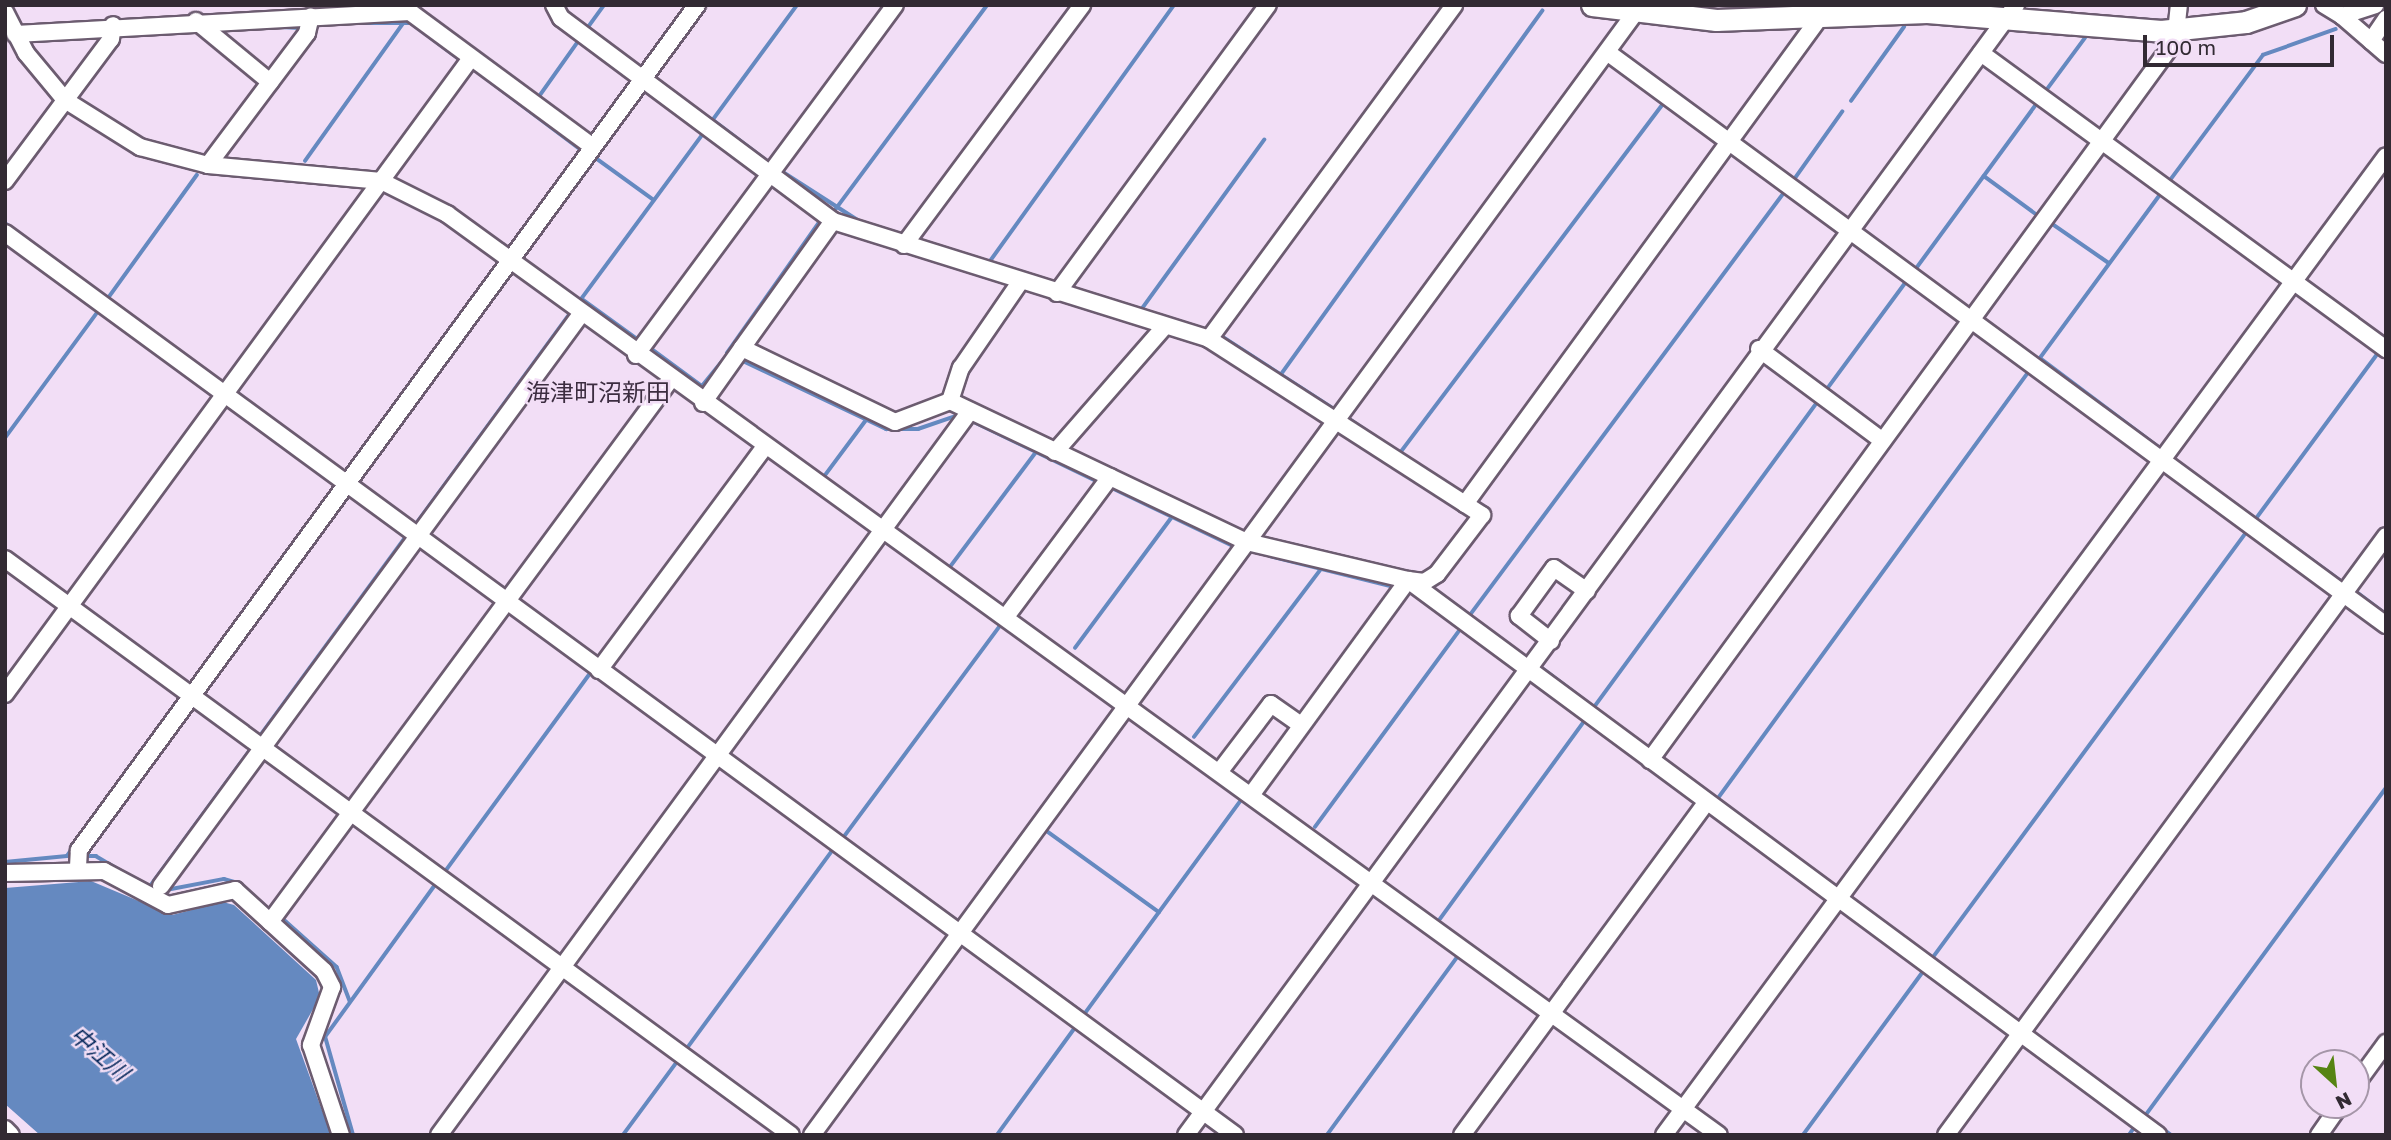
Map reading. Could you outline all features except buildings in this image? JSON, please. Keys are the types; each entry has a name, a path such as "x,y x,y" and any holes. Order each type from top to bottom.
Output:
{"main road":[{"path":"1592,5 1820,17 1922,9 2012,10 2161,31 2246,22 2293,6"}],"street":[{"path":"177,5 178,22"},
{"path":"554,5 561,18 833,220 1020,282 1209,339 1482,515 1437,574 1424,582 1408,580 1247,542 950,401 895,422 743,348"},
{"path":"78,867 79,850 697,5"},
{"path":"636,355 895,5"},
{"path":"904,245 1082,5"},
{"path":"1057,293 1268,5"},
{"path":"1209,339 1454,5"},
{"path":"2177,23 2179,5"},
{"path":"2324,5 2342,16 2386,54"},
{"path":"2342,16 2375,5"},
{"path":"812,1135 1638,9"},
{"path":"1186,1135 1375,884 1759,349 1852,232 2012,10"},
{"path":"11,30 418,11 471,58 593,147"},
{"path":"5,12 11,30 65,100 140,147 208,165 381,181 447,214 881,533 1008,614 1719,1135"},
{"path":"208,165 307,33 311,16"},
{"path":"1465,504 1726,140 1820,17"},
{"path":"2371,41 2386,19"},
{"path":"196,21 270,82"},
{"path":"5,181 111,38 113,25"},
{"path":"1650,761 2104,144 2174,42"},
{"path":"1606,52 2386,625"},
{"path":"1981,53 2386,349"},
{"path":"5,694 471,58"},
{"path":"1664,1135 2386,156"},
{"path":"703,403 833,220"},
{"path":"5,233 1235,1135"},
{"path":"950,401 961,368 1020,282"},
{"path":"161,886 259,744 577,311"},
{"path":"1055,452 1165,326"},
{"path":"1759,349 1883,441"},
{"path":"270,922 670,380"},
{"path":"439,1135 970,411"},
{"path":"599,670 764,448"},
{"path":"1008,614 1110,477"},
{"path":"1946,1135 2386,536"},
{"path":"5,559 791,1135"},
{"path":"1551,641 1519,616 1554,568 1587,591"},
{"path":"1408,580 1836,901 2158,1135"},
{"path":"1252,794 1408,580"},
{"path":"1220,771 1270,704 1301,725"},
{"path":"1462,1135 1706,803"},
{"path":"5,873 78,867 104,871 144,895 168,905 235,890 332,986 311,1045 341,1135"},
{"path":"2370,1065 2386,1043"},
{"path":"2319,1135 2330,1119"},
{"path":"5,1129 11,1135"}],"water":[{"name":"中江川","path":"91,881 172,915 223,902 234,905 316,980 320,997 296,1039 331,1135 40,1135 5,1104 5,888"}],"waterway":[{"path":"586,30 604,5"},
{"path":"709,125 797,5"},
{"path":"835,210 987,5"},
{"path":"988,264 1174,5"},
{"path":"1282,373 1542,11"},
{"path":"305,161 405,21"},
{"path":"350,23 411,23 462,61"},
{"path":"281,27 300,28"},
{"path":"1851,101 1904,27"},
{"path":"2168,183 2263,55 2336,29"},
{"path":"2045,92 2085,38"},
{"path":"36,41 45,40"},
{"path":"538,98 579,40"},
{"path":"471,67 583,151"},
{"path":"1400,453 1665,101"},
{"path":"1915,270 2038,102"},
{"path":"1793,181 1842,112"},
{"path":"713,120 770,163"},
{"path":"579,302 705,131"},
{"path":"1141,310 1264,140"},
{"path":"593,156 654,200"},
{"path":"780,170 858,220"},
{"path":"106,301 197,175"},
{"path":"1984,176 2040,217"},
{"path":"1449,600 1470,615 1786,190"},
{"path":"2040,358 2162,192"},
{"path":"727,353 820,221"},
{"path":"5,223 70,271"},
{"path":"2051,223 2109,263"},
{"path":"1827,389 1908,279"},
{"path":"582,299 640,341"},
{"path":"5,438 99,310"},
{"path":"413,528 572,311"},
{"path":"1220,335 1333,408"},
{"path":"649,347 702,386 728,354"},
{"path":"2255,520 2379,352"},
{"path":"2040,358 2161,449"},
{"path":"741,360 886,429 918,429 959,415"},
{"path":"1716,801 2030,370"},
{"path":"1592,710 1818,401"},
{"path":"1345,416 1385,443"},
{"path":"823,478 866,420"},
{"path":"970,420 1097,481"},
{"path":"950,567 1036,452"},
{"path":"2182,465 2344,583"},
{"path":"1110,487 1235,547"},
{"path":"1075,648 1172,517"},
{"path":"1931,960 2248,530"},
{"path":"257,740 408,534"},
{"path":"1270,556 1394,587"},
{"path":"1194,737 1322,568"},
{"path":"2354,590 2386,614"},
{"path":"843,838 1002,623"},
{"path":"1315,827 1462,627"},
{"path":"607,665 718,746"},
{"path":"1542,668 1594,707"},
{"path":"444,873 592,671"},
{"path":"1440,919 1586,719"},
{"path":"5,862 67,856 145,746"},
{"path":"148,889 253,746"},
{"path":"2145,1116 2386,788"},
{"path":"1083,1016 1243,797"},
{"path":"1044,829 1159,912"},
{"path":"685,1051 835,847"},
{"path":"84,856 96,856 138,881"},
{"path":"897,877 960,923"},
{"path":"161,891 224,879 238,883"},
{"path":"353,1135 325,1037 437,882"},
{"path":"280,916 337,967 350,1001"},
{"path":"970,931 1085,1014"},
{"path":"1327,1135 1458,956"},
{"path":"1803,1135 1925,969"},
{"path":"997,1135 1077,1025"},
{"path":"623,1135 679,1059"},
{"path":"2150,1119 2171,1135"},
{"path":"2129,1135 2136,1125"}],"district":[{"name":"海津町沼新田","path":"598,392"}]}
